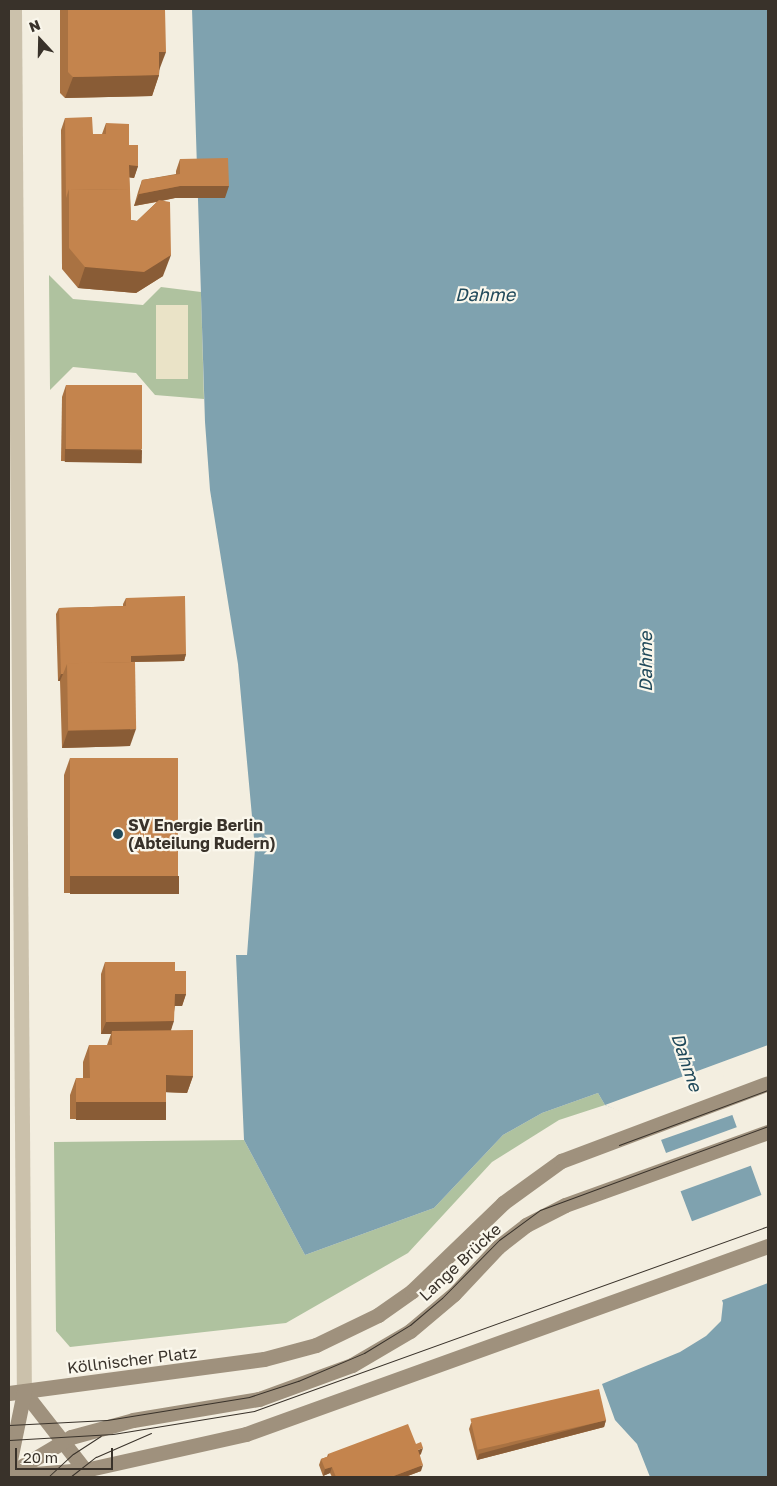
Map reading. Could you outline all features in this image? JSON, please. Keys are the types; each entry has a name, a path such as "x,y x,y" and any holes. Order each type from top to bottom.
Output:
{"main road":[{"name":"Lange Brücke","path":"316,1345 378,1315 412,1291 503,1203 542,1172 561,1161 616,1139 768,1083"},
{"name":"Lange Brücke","path":"62,1441 133,1420 224,1406 295,1388 352,1364 410,1331 454,1294 498,1247 526,1225 566,1205 768,1132"},
{"path":"9,1475 85,1474 238,1436 337,1403 768,1246"},
{"name":"Köllnischer Platz","path":"9,1393 264,1359 316,1345"},
{"path":"24,1392 85,1474"},
{"path":"9,1465 24,1392"},
{"path":"9,1475 62,1441"}],"street":[{"path":"14,9 24,1392"}],"green space":[{"path":"49,275 73,299 143,305 161,287 201,292 204,399 155,395 136,373 73,367 50,390"},
{"path":"598,1093 605,1105 559,1120 492,1162 408,1253 286,1323 70,1347 56,1331 54,1142 244,1140 305,1255 434,1208 503,1135 542,1113"}],"shaded area":[{"path":"156,305 188,305 188,379 156,379"}],"water":[{"name":"Dahme","path":"192,9 768,9 768,1074 763,1061 751,1054 725,1064 720,1071 720,1081 768,1213 768,1477 650,1477 637,1444 615,1420 602,1384 680,1352 706,1336 721,1321 723,1303 655,1124 605,1105 598,1093 542,1113 503,1135 434,1208 305,1255 244,1140 236,955 247,955 255,849 238,664 210,490 205,422"}],"pier":[{"path":"768,1045 768,1076 761,1063 751,1057 727,1066 722,1072 735,1114 658,1141 653,1126 605,1105"},
{"path":"740,1126 754,1165 678,1192 664,1154"},
{"path":"764,1194 768,1205 768,1283 720,1301 690,1222"}],"building":[{"path":"68,9 165,9 166,52 159,52 159,75 73,77 68,72"},
{"path":"92,117 93,134 106,134 106,123 129,124 129,145 138,145 138,166 129,165 130,190 69,189 66,198 65,118"},
{"path":"228,158 229,186 180,186 139,194 142,180 180,174 180,159"},
{"path":"69,189 130,190 131,220 137,221 159,200 170,202 171,255 144,272 85,267 69,248"},
{"path":"66,385 142,385 142,449 66,449"},
{"path":"185,596 186,654 131,656 131,662 67,664 63,674 61,674 59,608 126,606 126,598"},
{"path":"135,662 136,729 68,730 67,663"},
{"name":"SV Energie Berlin (Abteilung Rudern)","path":"70,758 178,758 178,876 70,876"},
{"path":"105,962 175,962 175,971 186,971 186,994 175,994 174,1021 106,1022"},
{"path":"193,1030 193,1076 166,1075 166,1102 76,1102 76,1078 90,1078 89,1045 112,1045 112,1031"},
{"path":"599,1389 606,1420 478,1450 470,1419"},
{"path":"408,1424 416,1444 421,1442 423,1448 418,1450 423,1465 391,1477 336,1477 332,1467 325,1469 321,1459 329,1456 328,1454"}],"tram line":[{"path":"619,1145 768,1090"},
{"path":"9,1425 107,1420 249,1397 298,1381 364,1353 410,1325 442,1298 499,1240 540,1210 768,1126"},
{"path":"9,1440 113,1434 254,1411 768,1226"},
{"path":"70,1477 96,1457 151,1433"},
{"path":"48,1477 73,1454 101,1436"}],"place":[{"name":"SV Energie Berlin (Abteilung Rudern)","path":"118,834"}]}
